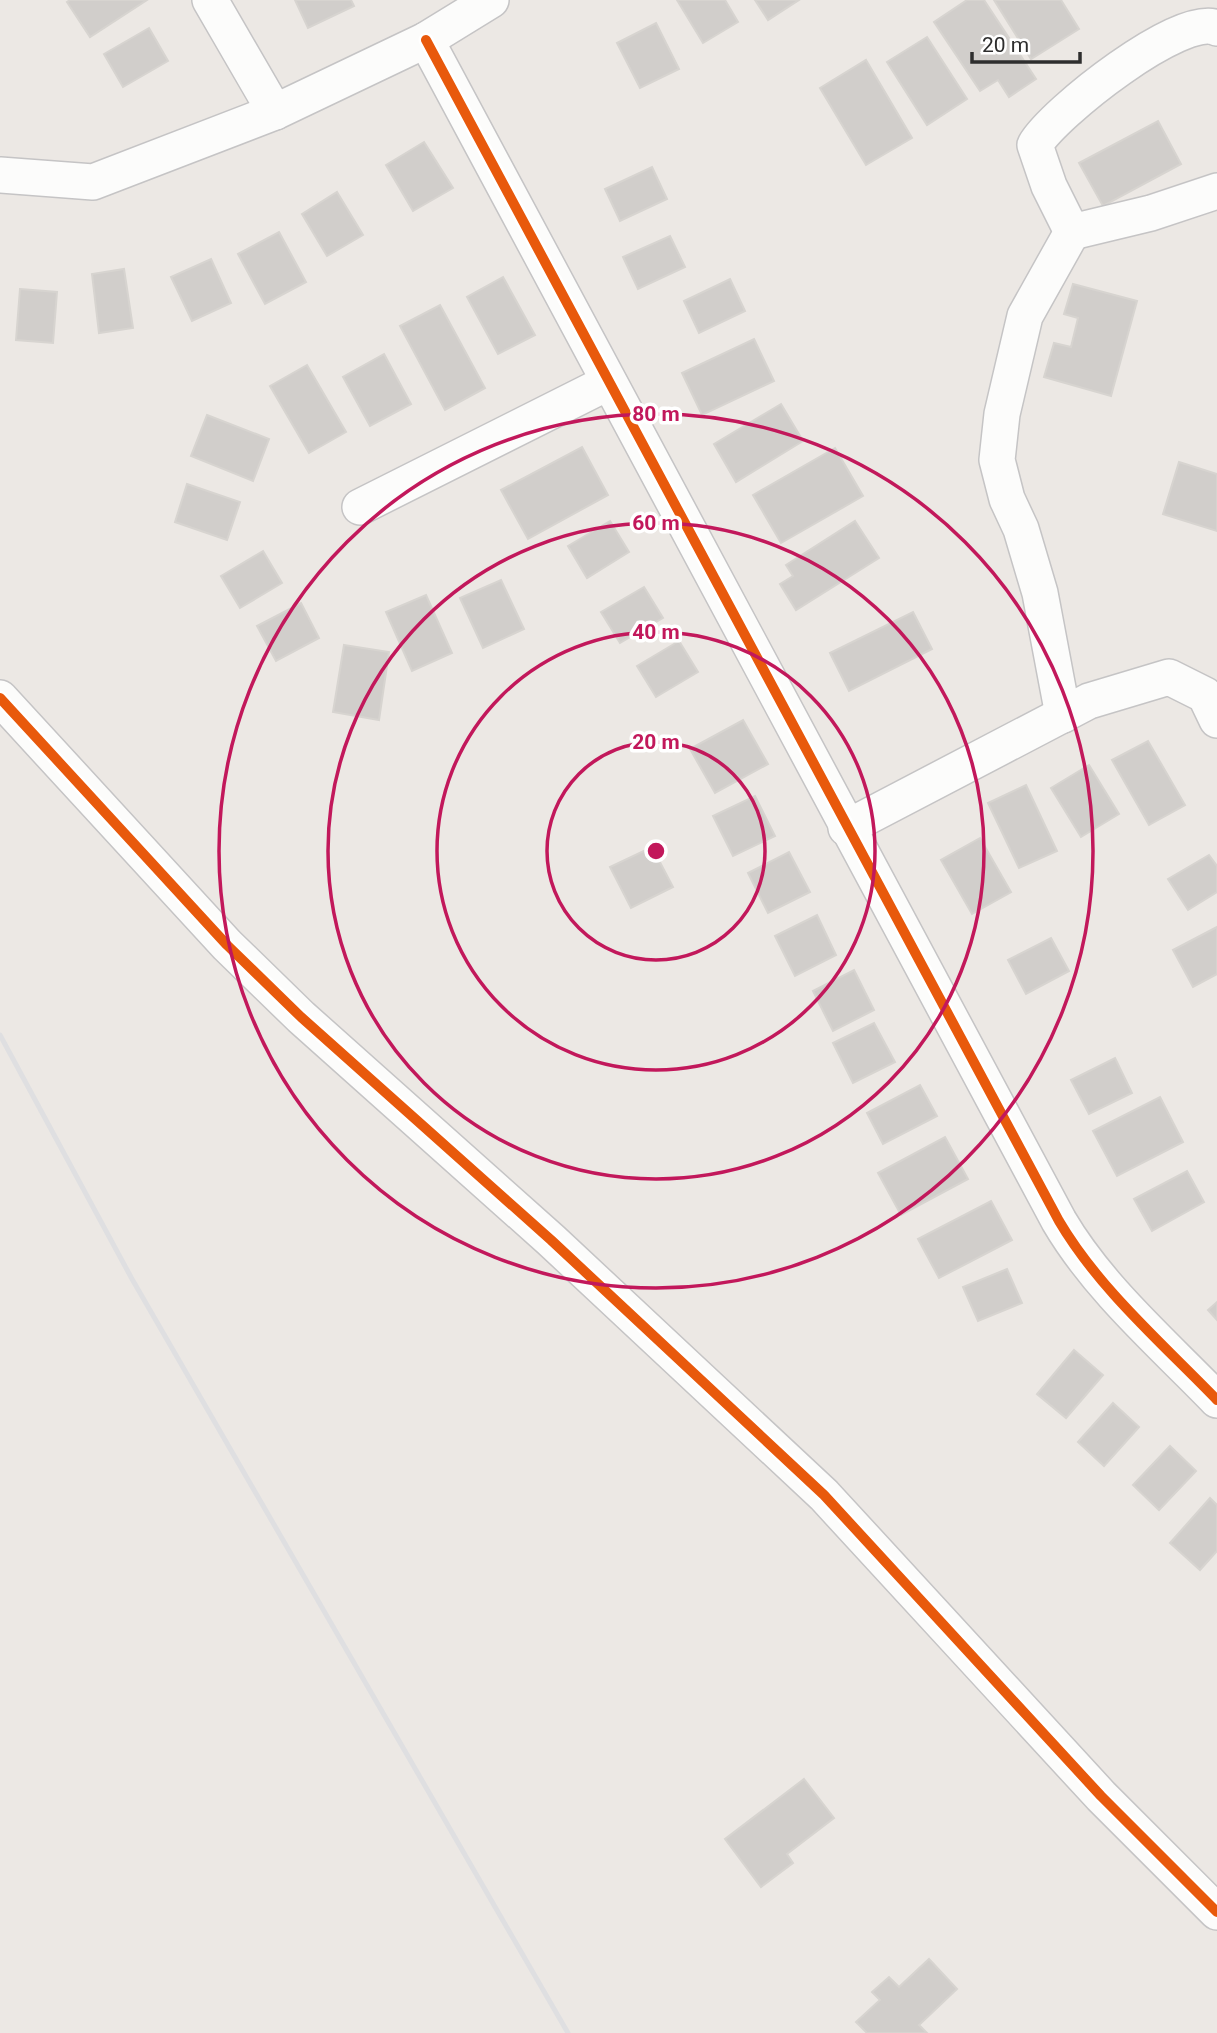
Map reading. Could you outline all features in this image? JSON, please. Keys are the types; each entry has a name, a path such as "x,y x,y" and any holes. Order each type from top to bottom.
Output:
{"street":[{"path":"210,0 275,112"},
{"path":"0,175 93,182 275,112 426,40 491,0"},
{"path":"1072,232 1035,150 1039,138 1068,106 1096,83 1152,48 1198,25 1217,28"},
{"path":"426,40 846,828 1077,1251 1217,1400"},
{"path":"1063,715 1040,593 1021,529 1007,499 997,460 1002,414 1025,316 1072,232 1151,213 1217,191"},
{"path":"360,507 607,383"},
{"path":"846,828 1089,701 1170,677 1205,695 1217,720"},
{"path":"0,698 218,935 301,1017 551,1240 824,1495 1101,1796 1217,1912"}],"building":[{"path":"147,0 90,37 67,2"},
{"path":"295,0 351,0 354,6 308,28"},
{"path":"677,0 725,0 738,22 703,43"},
{"path":"755,0 799,0 768,20"},
{"path":"967,0 984,0 1036,79 1009,97 998,80 980,91 934,22"},
{"path":"994,0 1061,0 1079,29 1031,59"},
{"path":"656,23 679,69 640,88 617,43"},
{"path":"149,28 168,61 123,87 104,54"},
{"path":"927,37 967,99 927,125 887,62"},
{"path":"866,60 912,138 866,165 820,88"},
{"path":"1158,121 1181,164 1103,206 1079,163"},
{"path":"424,142 453,188 413,211 386,165"},
{"path":"652,167 667,199 620,221 605,189"},
{"path":"337,192 363,235 327,256 302,214"},
{"path":"279,232 306,282 265,304 238,254"},
{"path":"670,236 685,267 638,289 623,257"},
{"path":"211,259 231,303 192,321 171,277"},
{"path":"124,269 133,328 99,333 92,274"},
{"path":"503,277 535,335 498,354 467,297"},
{"path":"730,279 745,311 699,333 684,301"},
{"path":"1073,284 1137,301 1111,396 1044,377 1054,343 1071,347 1078,318 1064,314"},
{"path":"20,289 57,292 53,343 16,340"},
{"path":"440,305 485,388 445,410 400,326"},
{"path":"754,339 774,381 702,415 682,373"},
{"path":"384,354 411,404 370,426 343,377"},
{"path":"307,365 346,432 309,453 270,386"},
{"path":"781,404 803,441 736,482 714,444"},
{"path":"207,415 269,439 253,481 191,456"},
{"path":"582,447 608,495 528,539 501,490"},
{"path":"835,448 863,496 781,543 753,495"},
{"path":"1179,462 1217,474 1217,531 1163,514"},
{"path":"187,484 240,502 227,540 175,522"},
{"path":"610,521 629,552 587,578 568,546"},
{"path":"855,521 879,558 796,610 780,584 793,576 786,565"},
{"path":"263,551 282,583 240,608 221,576"},
{"path":"501,580 524,629 483,648 460,598"},
{"path":"644,587 663,618 620,643 601,612"},
{"path":"426,595 452,653 412,671 386,612"},
{"path":"301,603 319,638 276,661 257,626"},
{"path":"913,612 932,649 849,691 830,653"},
{"path":"679,641 698,672 656,697 637,666"},
{"path":"344,645 389,652 379,720 333,712"},
{"path":"743,720 768,764 715,793 690,749"},
{"path":"1148,741 1185,805 1149,825 1112,760"},
{"path":"1089,765 1119,814 1081,837 1051,788"},
{"path":"1026,785 1057,851 1019,868 988,803"},
{"path":"755,796 775,836 733,856 713,816"},
{"path":"980,838 1011,892 972,914 941,860"},
{"path":"652,847 673,887 631,908 610,867"},
{"path":"789,852 810,892 768,913 748,873"},
{"path":"1209,855 1217,866 1217,892 1188,910 1168,879"},
{"path":"817,915 836,955 795,976 775,936"},
{"path":"1217,927 1217,974 1193,987 1173,950"},
{"path":"1051,938 1069,971 1026,994 1008,960"},
{"path":"854,970 874,1010 833,1031 813,991"},
{"path":"874,1023 895,1062 853,1083 833,1043"},
{"path":"1115,1058 1132,1093 1089,1114 1071,1080"},
{"path":"920,1085 937,1116 883,1144 867,1113"},
{"path":"1160,1097 1183,1142 1117,1176 1093,1131"},
{"path":"945,1137 968,1179 901,1215 878,1173"},
{"path":"1187,1171 1204,1202 1152,1231 1134,1199"},
{"path":"991,1201 1012,1240 939,1278 918,1239"},
{"path":"1007,1269 1022,1303 978,1321 963,1287"},
{"path":"1217,1302 1217,1320 1208,1310"},
{"path":"1074,1350 1103,1375 1066,1418 1037,1394"},
{"path":"1113,1403 1139,1427 1104,1466 1078,1442"},
{"path":"1170,1446 1196,1471 1159,1510 1133,1485"},
{"path":"1210,1498 1217,1505 1217,1551 1200,1570 1170,1543"},
{"path":"804,1779 834,1818 787,1854 793,1863 761,1887 725,1839"},
{"path":"929,1959 957,1989 919,2025 927,2033 867,2033 856,2022 880,2000 872,1992 889,1977 899,1987"}],"railway":[{"path":"0,1035 132,1279 568,2033"}],"cycle path":[{"path":"426,40 1059,1221 1112,1293 1217,1400"},
{"path":"0,698 227,945 301,1017 551,1240 824,1495 1101,1796 1217,1912"}]}
